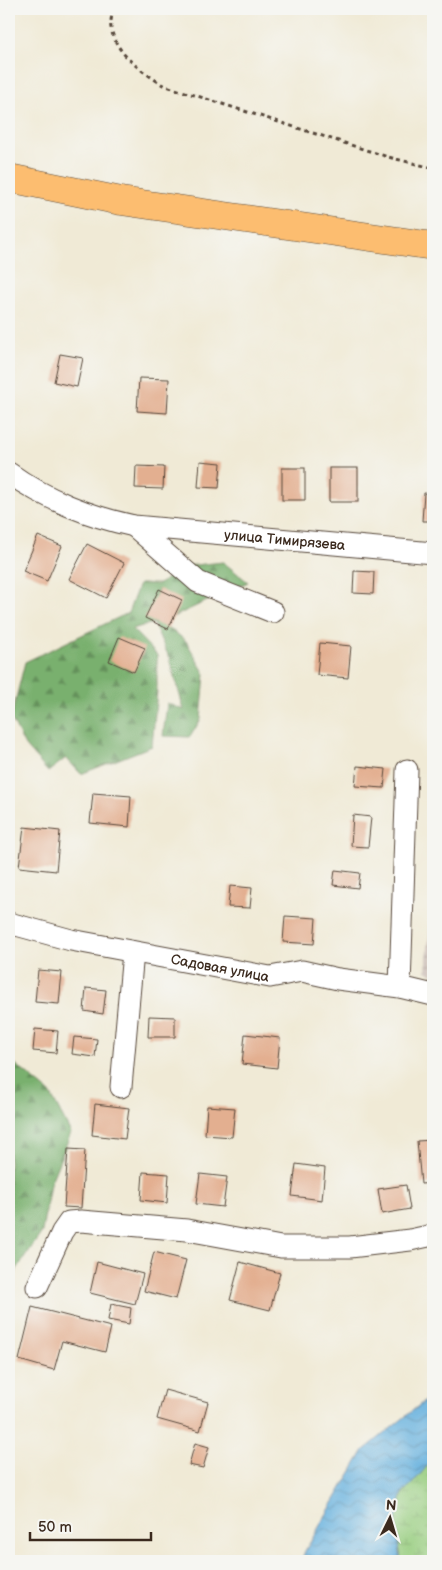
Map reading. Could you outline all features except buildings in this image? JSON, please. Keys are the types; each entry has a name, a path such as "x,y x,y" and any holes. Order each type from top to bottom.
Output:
{"main road":[{"path":"9,178 121,201 433,246"}],"street":[{"name":"улица Тимирязева","path":"9,473 59,502 111,521 134,526 433,553"},
{"path":"134,526 198,582 273,612"},
{"path":"400,987 407,770"},
{"name":"Садовая улица","path":"9,923 71,940 270,976 302,971 338,979 400,987 433,995"},
{"path":"121,1087 133,952"},
{"path":"37,1287 62,1232 69,1222 82,1221 187,1230 282,1246 350,1247 410,1240 433,1235"}],"path":[{"path":"113,9 111,28 119,46 134,66 163,85 388,157 433,168"}],"shaded area":[{"path":"433,887 433,974 426,971"}],"green space":[{"path":"223,562 248,582 162,622 186,641 205,674 201,719 190,737 163,736 167,703 184,710 169,657 153,623 132,629 157,655 157,691 152,746 81,774 66,758 48,772 25,746 11,718 25,662 128,613 139,584 159,584 186,566"},
{"path":"9,1059 50,1093 71,1133 50,1184 42,1232 17,1269 9,1295"},
{"path":"433,1459 433,1561 401,1561 396,1520 403,1492"}],"water":[{"path":"433,1394 433,1459 403,1492 396,1520 401,1561 301,1561 364,1450"}]}
